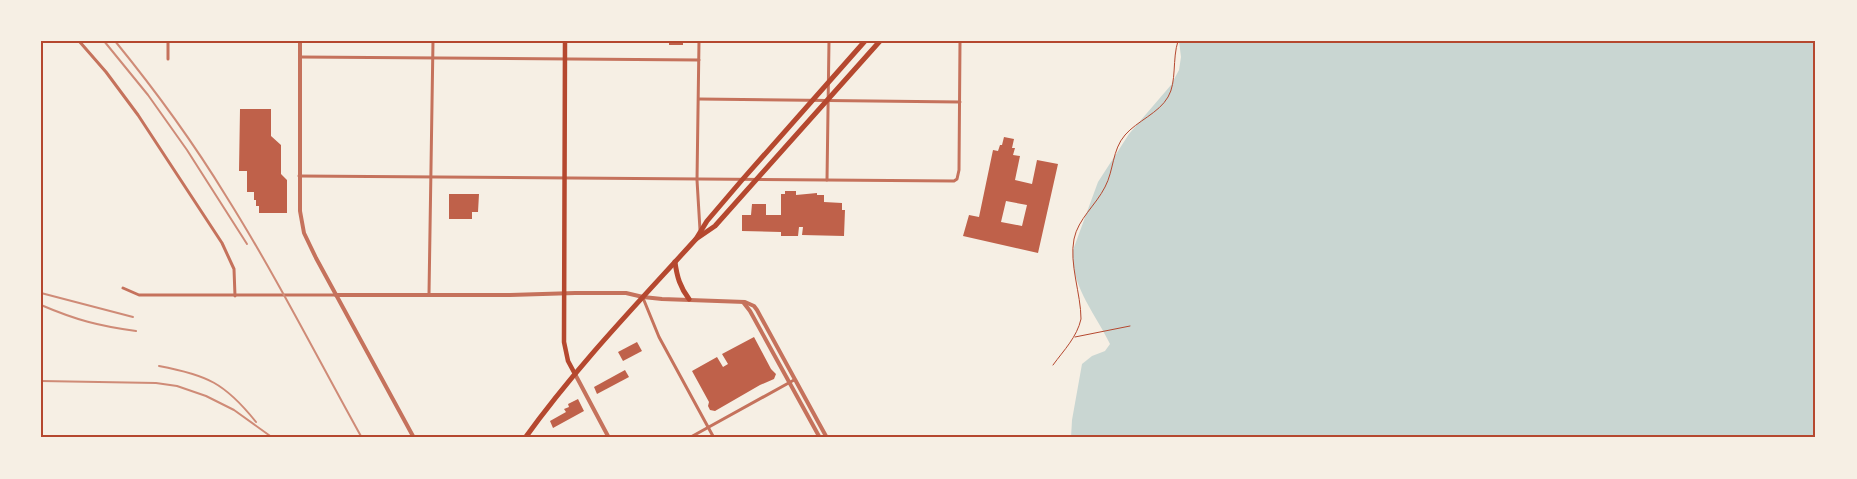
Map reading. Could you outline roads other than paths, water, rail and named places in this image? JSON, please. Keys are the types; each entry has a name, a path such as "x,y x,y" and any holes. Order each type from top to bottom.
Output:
{"highway":[{"path":"525,438 575,374 696,239 742,180 865,41"},
{"path":"701,233 715,226 880,41"},
{"path":"675,262 676,276 680,288 689,299"}],"main road":[{"path":"565,41 565,352 575,374"}],"street":[{"path":"78,41 106,72 138,115 222,243 234,269 235,296"},
{"path":"168,41 168,60"},
{"path":"300,41 300,211 304,233 414,438"},
{"path":"429,294 433,41"},
{"path":"699,41 698,180 701,233"},
{"path":"827,180 829,41"},
{"path":"300,176 950,182 957,179 959,170 960,41"},
{"path":"300,57 699,60"},
{"path":"699,99 960,102"},
{"path":"123,288 139,294 235,296 626,293 643,297 741,301 754,306 757,310 827,438"},
{"path":"643,297 659,337 714,438"},
{"path":"741,301 750,311 820,438"},
{"path":"575,374 609,438"},
{"path":"689,438 794,380"}],"railway":[{"path":"104,41 148,95 187,150 247,244"},
{"path":"115,41 173,117 226,196 279,285 362,438"},
{"path":"41,293 133,317"},
{"path":"41,305 88,322 136,331"},
{"path":"159,366 203,377 214,383 235,398 256,422"},
{"path":"41,381 156,383 177,386 206,396 234,410 273,438"}]}
